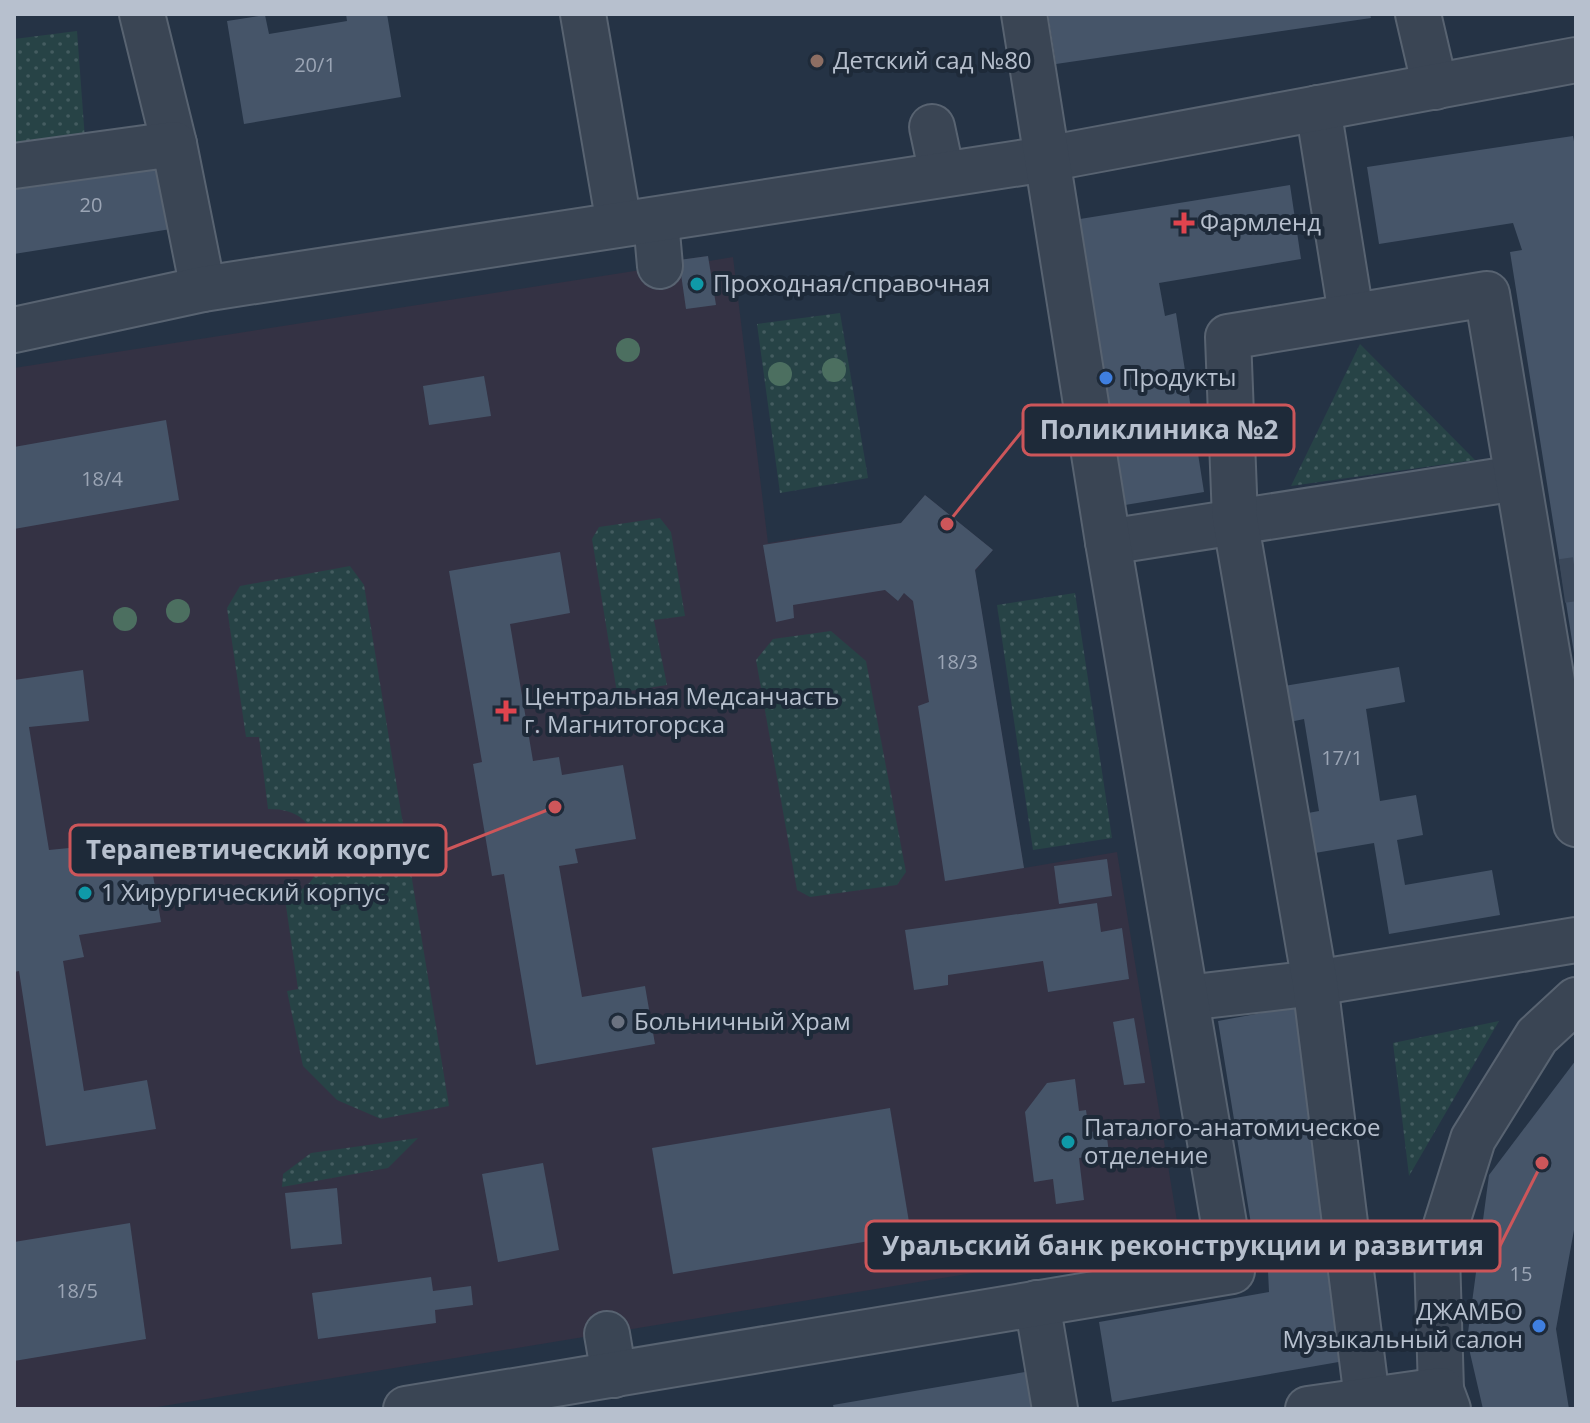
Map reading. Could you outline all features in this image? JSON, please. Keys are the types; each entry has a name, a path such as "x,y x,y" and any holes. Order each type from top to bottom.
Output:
{"lane":[{"path":"142,14 174,144 203,289"},
{"path":"583,14 637,223 660,266"},
{"path":"406,1409 611,1354 1037,1303 1232,1271 1108,542 1024,14"},
{"path":"1418,14 1435,87"},
{"path":"14,330 203,289 1046,159 1576,60"},
{"path":"1318,108 1351,314"},
{"path":"932,127 942,174"},
{"path":"14,166 174,144"},
{"path":"1367,1399 1315,983 1235,519 1228,337 1351,314 1487,294 1517,478 1548,583 1576,824"},
{"path":"1108,542 1235,519 1517,478"},
{"path":"1186,998 1315,983 1576,940"},
{"path":"1308,1409 1367,1399 1444,1400 1437,1254 1473,1139 1537,1036 1576,1000"},
{"path":"1037,1303 1055,1409"}],"shaded area":[{"name":"Центральная Медсанчасть г. Магнитогорска","path":"708,256 709,261 733,257 768,543 901,523 925,495 993,550 975,571 1024,868 1117,852 1180,1239 145,1409 14,1409 14,368 679,264 679,260"}],"green space":[{"path":"77,31 85,140 14,149 14,39"},
{"path":"840,313 868,478 780,493 757,324"},
{"path":"1360,344 1475,460 1291,486"},
{"path":"660,518 671,532 685,616 654,620 667,685 617,693 592,539 599,527"},
{"path":"350,566 364,585 449,1106 381,1119 337,1100 303,1066 287,991 298,989 285,899 311,881 317,867 317,852 312,833 303,819 288,812 268,809 259,737 246,737 227,608 240,586"},
{"path":"1075,593 1112,838 1033,850 997,605"},
{"path":"831,631 866,661 906,872 897,885 810,897 797,890 756,660 773,639"},
{"path":"1499,1021 1409,1176 1393,1043"},
{"path":"418,1138 388,1168 282,1187 283,1174 311,1153"}],"building":[{"path":"346,14 387,14 401,97 244,124 227,21 265,15 269,34 347,21"},
{"path":"1048,14 1370,14 1371,18 1056,64"},
{"path":"1573,136 1576,152 1574,653 1510,252 1522,250 1513,223 1379,244 1367,167"},
{"path":"162,159 171,229 14,254 14,180"},
{"path":"1290,185 1301,259 1159,283 1165,316 1176,313 1204,492 1125,505 1080,219"},
{"name":"Проходная/справочная","path":"708,256 716,305 686,309 679,260"},
{"path":"484,376 491,416 429,425 423,386"},
{"path":"166,420 179,500 14,529 14,447"},
{"path":"925,495 993,550 975,570 1024,868 945,881 918,706 929,702 913,601 904,593 898,601 885,590 793,605 794,618 776,622 763,545 901,523"},
{"path":"560,552 570,613 510,624 533,761 559,757 562,775 623,765 636,839 575,849 578,863 559,866 582,997 645,986 655,1044 536,1065 504,874 492,876 473,764 482,762 449,571"},
{"path":"1399,667 1405,702 1366,709 1380,801 1416,795 1423,835 1397,840 1405,885 1492,870 1500,915 1389,934 1374,843 1315,853 1308,813 1319,811 1304,719 1290,722 1284,686"},
{"name":"1 Хирургический корпус","path":"83,670 89,721 29,727 49,850 69,848 70,865 149,852 161,922 79,935 84,957 63,961 84,1091 147,1080 156,1129 46,1146 19,971 14,972 14,680"},
{"path":"1107,859 1112,896 1059,904 1054,866"},
{"path":"1097,903 1101,932 1122,928 1129,979 1048,992 1043,961 948,975 948,985 914,990 905,930"},
{"path":"1299,1006 1350,1360 1112,1402 1099,1322 1269,1292 1268,1271 1257,1261 1218,1021"},
{"path":"1134,1018 1145,1083 1124,1085 1113,1022"},
{"path":"1576,1060 1576,1219 1556,1329 1569,1409 1483,1409 1467,1340 1489,1175"},
{"name":"Паталого-анатомическое отделение","path":"1075,1079 1079,1111 1086,1110 1089,1132 1106,1130 1109,1153 1079,1158 1084,1200 1056,1204 1053,1179 1034,1182 1025,1112 1047,1083"},
{"path":"890,1108 911,1234 673,1274 652,1148"},
{"path":"543,1163 559,1250 498,1262 482,1174"},
{"path":"337,1188 342,1244 291,1249 285,1193"},
{"path":"130,1223 146,1339 14,1361 14,1242"},
{"path":"431,1277 433,1291 471,1286 473,1305 435,1310 436,1323 318,1339 312,1293"},
{"path":"1037,1370 1044,1409 834,1409 833,1405"}],"tunnel":[{"path":"1562,581 1576,579"}],"place":[{"name":"Детский сад №80","path":"817,61"},
{"name":"Фармленд","path":"1184,223"},
{"name":"Проходная/справочная","path":"697,284"},
{"name":"Продукты","path":"1106,378"},
{"name":"Поликлиника №2","path":"947,524"},
{"name":"Центральная Медсанчасть г. Магнитогорска","path":"506,711"},
{"name":"Терапевтический корпус","path":"555,807"},
{"name":"1 Хирургический корпус","path":"85,893"},
{"name":"Больничный Храм","path":"618,1022"},
{"name":"Паталого-анатомическое отделение","path":"1068,1142"},
{"name":"Уральский банк реконструкции и развития","path":"1542,1163"},
{"name":"ДЖАМБО Музыкальный салон","path":"1539,1326"}]}
